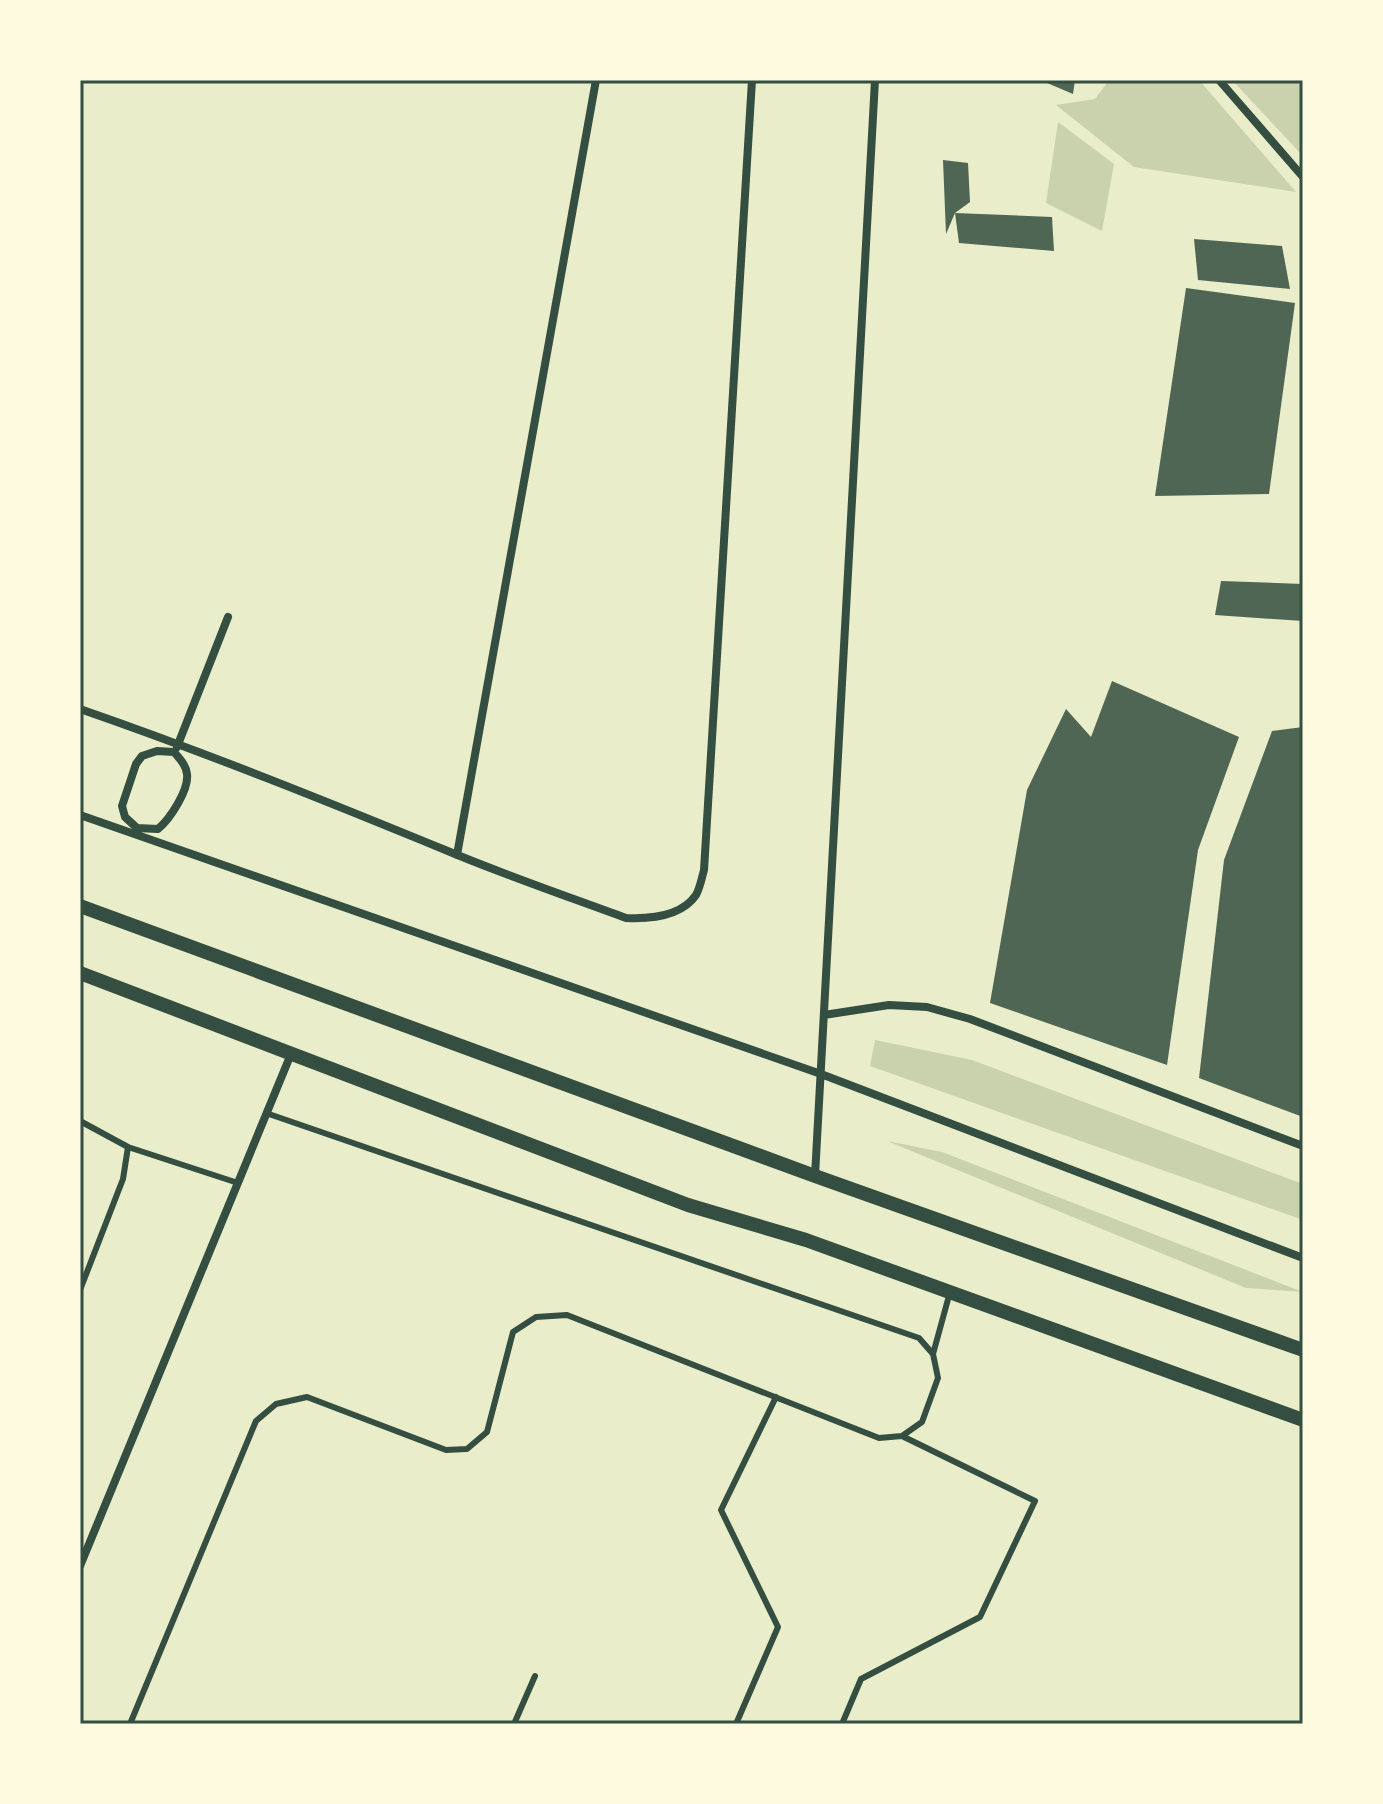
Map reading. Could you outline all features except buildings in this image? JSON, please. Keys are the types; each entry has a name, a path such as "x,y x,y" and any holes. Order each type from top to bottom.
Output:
{"street":[{"path":"457,855 596,80"},
{"path":"80,709 179,743 457,855 626,918 654,919 679,908 696,895 704,870 752,80"},
{"path":"815,1176 875,80"},
{"path":"1219,80 1303,177"},
{"path":"174,752 228,617"},
{"path":"157,751 174,752 185,766 188,777 170,819 158,829 136,831 125,817 122,806 136,764 142,756 157,751"},
{"path":"80,815 136,831 821,1074 1303,1258"},
{"path":"80,906 815,1176 1303,1350"},
{"path":"80,973 688,1205 806,1240 1303,1420"},
{"path":"824,1015 889,1005 927,1007 970,1019 1303,1146"},
{"path":"80,1566 291,1054"}],"lane":[{"path":"266,1113 919,1338 933,1354"},
{"path":"80,1121 128,1147 238,1183"},
{"path":"80,1290 123,1179 128,1147"},
{"path":"130,1724 256,1421 276,1404 307,1397 446,1450 467,1449 487,1432 513,1332 536,1317 567,1315 879,1438 902,1436 922,1422 938,1378 933,1354 950,1292"},
{"path":"736,1724 778,1627 721,1510 776,1397"},
{"path":"842,1724 861,1679 980,1617 1035,1501 902,1436"},
{"path":"514,1724 535,1676"}],"green space":[{"path":"1109,80 1199,80 1296,192 1134,167 1056,105 1095,99"},
{"path":"1232,80 1303,80 1303,156"},
{"path":"1058,122 1114,164 1102,231 1046,203"},
{"path":"875,1040 972,1060 1303,1184 1303,1220 870,1066"},
{"path":"887,1141 942,1152 1303,1292 1246,1288"}]}
